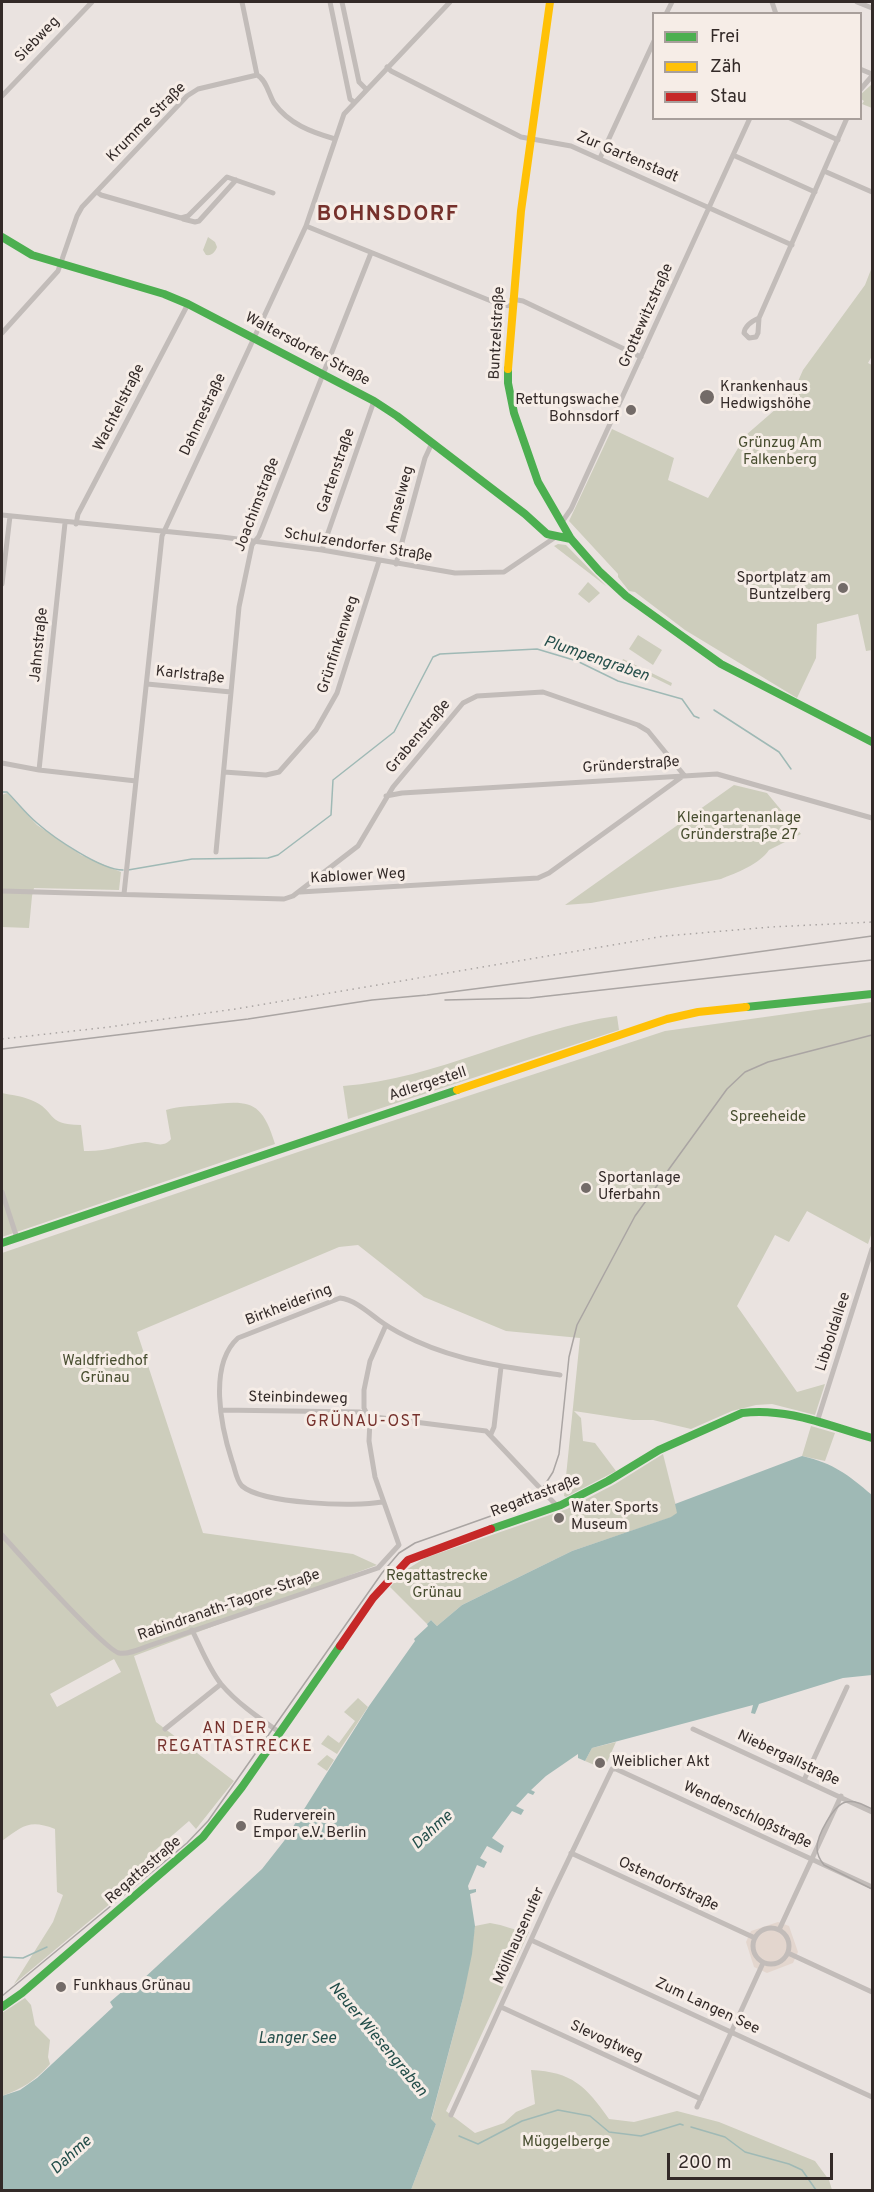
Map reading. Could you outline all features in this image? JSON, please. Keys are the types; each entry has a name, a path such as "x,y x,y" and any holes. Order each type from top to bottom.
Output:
{"street":[{"name":"Siebweg","path":"2,96 92,2"},
{"path":"242,2 257,75 262,78 274,102 288,118 304,128 335,140"},
{"path":"330,2 350,99 354,102"},
{"path":"342,2 359,82 366,89"},
{"name":"Dahmestraße","path":"124,894 163,531 306,226 344,114 450,2"},
{"name":"Buntzelstraße","path":"550,2 531,139 512,303 508,364 510,397 530,463 544,494 571,539 617,588 721,664 873,742"},
{"path":"857,2 873,8"},
{"path":"600,158 652,45"},
{"name":"Zur Gartenstadt","path":"387,67 520,137 571,146 792,245"},
{"name":"Krumme Straße","path":"62,264 79,211 191,92 257,75"},
{"path":"862,89 873,75"},
{"name":"Grottewitzstraße","path":"562,522 568,516 749,120"},
{"path":"794,120 838,140"},
{"path":"759,318 846,120"},
{"path":"733,155 815,192"},
{"path":"824,171 873,192"},
{"path":"181,218 188,216 227,177 273,193"},
{"path":"97,192 190,221 199,221 236,180"},
{"path":"306,226 501,305 523,301 641,357"},
{"name":"Waltersdorfer Straße","path":"2,237 32,255 164,294 188,304 374,401 525,514 547,534 571,539"},
{"name":"Joachimstraße","path":"216,852 239,607 252,545 259,536 371,253"},
{"path":"2,333 62,264"},
{"name":"Wachtelstraße","path":"76,524 78,514 188,304"},
{"name":"Gartenstraße","path":"322,550 374,401"},
{"name":"Amselweg","path":"396,564 425,458 432,443"},
{"name":"Schulzendorfer Straße","path":"2,515 255,541 455,573 500,573 512,568 557,536"},
{"path":"2,585 10,516"},
{"name":"Jahnstraße","path":"39,770 65,523"},
{"name":"Grünfinkenweg","path":"225,772 275,774 282,770 316,730 337,693 379,561"},
{"name":"Karlstraße","path":"147,684 231,692"},
{"name":"Grabenstraße","path":"300,892 358,846 386,796 463,703 471,697 547,693 638,725 648,731 684,775"},
{"path":"2,763 39,770 136,781"},
{"name":"Gründerstraße","path":"386,796 402,793 717,774 873,818"},
{"name":"Kablower Weg","path":"2,891 284,899 300,892 538,878 549,873 684,775"},
{"name":"Adlergestell","path":"2,1243 667,1019 698,1012 873,994"},
{"path":"2,1192 17,1238"},
{"name":"Libboldallee","path":"818,1422 873,1249"},
{"name":"Birkheidering","path":"382,1502 332,1504 286,1499 249,1491 240,1484 228,1446 221,1410 220,1383 224,1358 229,1346 238,1338 340,1298 349,1299 386,1325 461,1358 501,1367 560,1375"},
{"path":"386,1325 373,1352 366,1377 363,1407 370,1420 370,1455 382,1502 399,1541 399,1545 387,1560 398,1569"},
{"path":"501,1367 494,1427 491,1434 557,1506"},
{"name":"Steinbindeweg","path":"221,1410 359,1412 375,1417 486,1431 491,1434"},
{"name":"Regattastraße","path":"2,2007 22,1993 203,1837 218,1820 373,1598 398,1569 420,1554 557,1506 608,1481 659,1450 742,1413 756,1410 818,1422 873,1438"},
{"name":"Rabindranath-Tagore-Straße","path":"2,1535 100,1639 115,1651 128,1653 378,1568 387,1560"},
{"path":"192,1630 207,1662 221,1684 242,1704 279,1732"},
{"path":"165,1729 221,1684"},
{"path":"804,1780 847,1687"},
{"name":"Niebergallstraße","path":"693,1729 873,1812"},
{"name":"Möllhausenufer","path":"451,2115 612,1769"},
{"name":"Wendenschloßstraße","path":"612,1769 873,1887"},
{"path":"779,1930 841,1796"},
{"name":"Ostendorfstraße","path":"571,1853 755,1938"},
{"path":"768,1928 779,1930 789,1942 788,1953 785,1959 774,1964 763,1963 755,1955 753,1949 755,1938 762,1930 768,1928"},
{"name":"Zum Langen See","path":"531,1940 873,2097"},
{"path":"788,1953 873,1992"},
{"path":"697,2107 763,1963"},
{"name":"Slevogtweg","path":"501,2007 701,2099"}],"green space":[{"path":"872,84 872,108 862,104 864,101 862,93"},
{"path":"208,237 215,242 217,247 213,253 206,255 203,250"},
{"name":"Grünzug Am Falkenberg","path":"872,267 872,356 868,363 872,365 872,650 866,651 858,614 817,624 816,658 797,698 685,630 635,592 629,591 618,574 569,521 612,429 674,458 668,480 708,498 746,435 792,395 803,370 865,285"},
{"path":"566,545 606,586 554,546"},
{"path":"588,582 600,593 589,603 578,594"},
{"path":"638,635 662,650 653,665 629,649"},
{"path":"623,659 672,683 671,686 622,662"},
{"name":"Kleingartenanlage Gründerstraße 27","path":"734,785 767,793 801,834 769,850 760,860 721,879 591,903 565,905"},
{"path":"7,793 37,825 81,855 121,872 119,890 34,888 29,928 2,927 2,795"},
{"name":"Spreeheide","path":"872,1002 872,1232 868,1244 807,1211 789,1242 775,1235 737,1306 797,1392 825,1384 815,1415 772,1404 756,1405 732,1411 691,1429 653,1420 633,1420 574,1411 581,1418 583,1441 595,1443 616,1471 566,1497 564,1496 580,1338 506,1331 424,1297 358,1245 339,1247 137,1332 203,1533 353,1554 377,1565 134,1656 156,1722 234,1781 196,1829 189,1821 145,1859 153,1868 14,1984 53,1922 63,1895 57,1892 55,1829 32,1824 15,1831 2,1841 2,1253 665,1031","holes":["114,1659 121,1672 57,1707 50,1694"]},
{"path":"617,1016 619,1030 348,1119 343,1086 378,1082 413,1074 548,1031"},
{"path":"2,1093 39,1104 56,1120 81,1125 84,1151 145,1142 165,1144 171,1139 166,1110 185,1106 231,1103 250,1105 258,1110 270,1129 275,1144 2,1237"},
{"path":"811,1426 835,1433 825,1461 802,1456"},
{"name":"Regattastrecke Grünau","path":"663,1454 678,1514 672,1517 572,1551 462,1605 437,1626 431,1620 427,1624 390,1587 406,1570 425,1558 567,1509 615,1484"},
{"path":"358,1698 368,1707 337,1754 321,1744 328,1735 339,1743 355,1721 344,1712"},
{"path":"616,1742 604,1769 585,1761 592,1748"},
{"path":"327,1755 334,1760 327,1771 317,1764"},
{"name":"Müggelberge","path":"490,1923 529,1932 446,2111 475,2133 504,2123 516,2112 535,2104 531,2070 545,2071 577,2083 593,2098 609,2119 634,2122 677,2111 719,2122 815,2161 829,2180 832,2190 411,2190 436,2124 431,2120 463,1998 475,1926"},
{"path":"25,1998 31,2005 35,2025 50,2040 48,2057 50,2064 28,2083 2,2096 2,2013"}],"shaded area":[{"path":"778,1922 789,1926 798,1952 793,1963 767,1973 754,1967 746,1942 751,1931"}],"water":[{"name":"Langer See","path":"802,1456 840,1471 872,1495 872,1675 843,1678 759,1704 755,1714 751,1713 753,1705 592,1748 585,1761 578,1758 578,1754 546,1776 531,1790 535,1792 533,1795 528,1793 516,1806 524,1810 521,1815 512,1811 492,1838 504,1846 501,1853 487,1846 480,1858 487,1862 484,1868 477,1865 468,1886 469,1890 476,1889 476,1892 470,1894 475,1926 472,1954 463,1998 431,2119 436,2124 411,2190 2,2190 2,2096 20,2090 37,2078 113,2007 110,2002 125,1989 129,1992 262,1869 284,1841 369,1706 415,1641 414,1639 431,1620 437,1626 462,1605 572,1551 671,1517 677,1513 675,1504"}],"waterway":[{"name":"Plumpengraben","path":"128,870 192,859 268,858 278,855 331,815 333,780 394,732 433,657 440,654 537,649 577,661 618,681 682,699 694,716 699,718"},
{"name":"Plumpengraben","path":"714,710 779,752 791,769"},
{"name":"Plumpengraben","path":"2,792 7,792 33,819 66,844 103,865 123,870"},
{"path":"2,1957 23,1958 47,1947"},
{"path":"459,2136 478,2144 522,2121 558,2110 590,2116 609,2132 641,2136 683,2125"},
{"path":"691,2127 725,2137 745,2152 789,2164 802,2170 816,2190"}],"tram line":[{"path":"2,1049 248,1019 372,1000 427,995 872,936"},
{"path":"445,1000 530,998 872,960"},
{"path":"2,1996 187,1843 208,1821 382,1573 399,1553 415,1543 519,1506 544,1486 553,1472 559,1454 569,1357 577,1325 635,1216 727,1089 745,1072 768,1062 872,1035"},
{"path":"872,1809 853,1802 841,1804 827,1822 817,1848 824,1865 872,1889"}],"railway":[{"path":"2,1039 109,1027 242,1008 665,936 771,927 872,922"}],"traffic: fast":[{"path":"2,237 32,255 164,294 188,304 374,401 525,514 547,534 571,539"},
{"path":"508,369 508,383 514,413 538,482 571,539 599,571 626,596 721,664 872,742"},
{"path":"746,1007 872,994"},
{"path":"2,1243 457,1090"},
{"path":"491,1529 561,1505 608,1481 659,1450 742,1413 792,1415 872,1438"},
{"path":"2,2007 22,1993 203,1837 242,1787 340,1646"}],"traffic: slow":[{"path":"508,369 521,211 550,2"},
{"path":"457,1090 667,1019 698,1012 746,1007"}],"traffic: jam":[{"path":"340,1646 373,1598 408,1560 491,1529"}],"place":[{"name":"Krankenhaus Hedwigshöhe","path":"707,397"},
{"name":"Rettungswache Bohnsdorf","path":"631,410"},
{"name":"Sportplatz am Buntzelberg","path":"843,588"},
{"name":"Sportanlage Uferbahn","path":"586,1188"},
{"name":"Water Sports Museum","path":"559,1518"},
{"name":"Weiblicher Akt","path":"600,1763"},
{"name":"Ruderverein Empor e.V. Berlin","path":"241,1826"},
{"name":"Funkhaus Grünau","path":"61,1987"}],"district":[{"name":"BOHNSDORF","path":"388,216"},
{"name":"GRÜNAU-OST","path":"364,1423"},
{"name":"AN DER REGATTASTRECKE","path":"235,1739"}],"park label":[{"name":"Waldfriedhof Grünau","path":"105,1370"}],"water label":[{"name":"Dahme","path":"433,1831"},
{"name":"Neuer Wiesengraben","path":"377,2040"},
{"name":"Dahme","path":"72,2156"}]}
